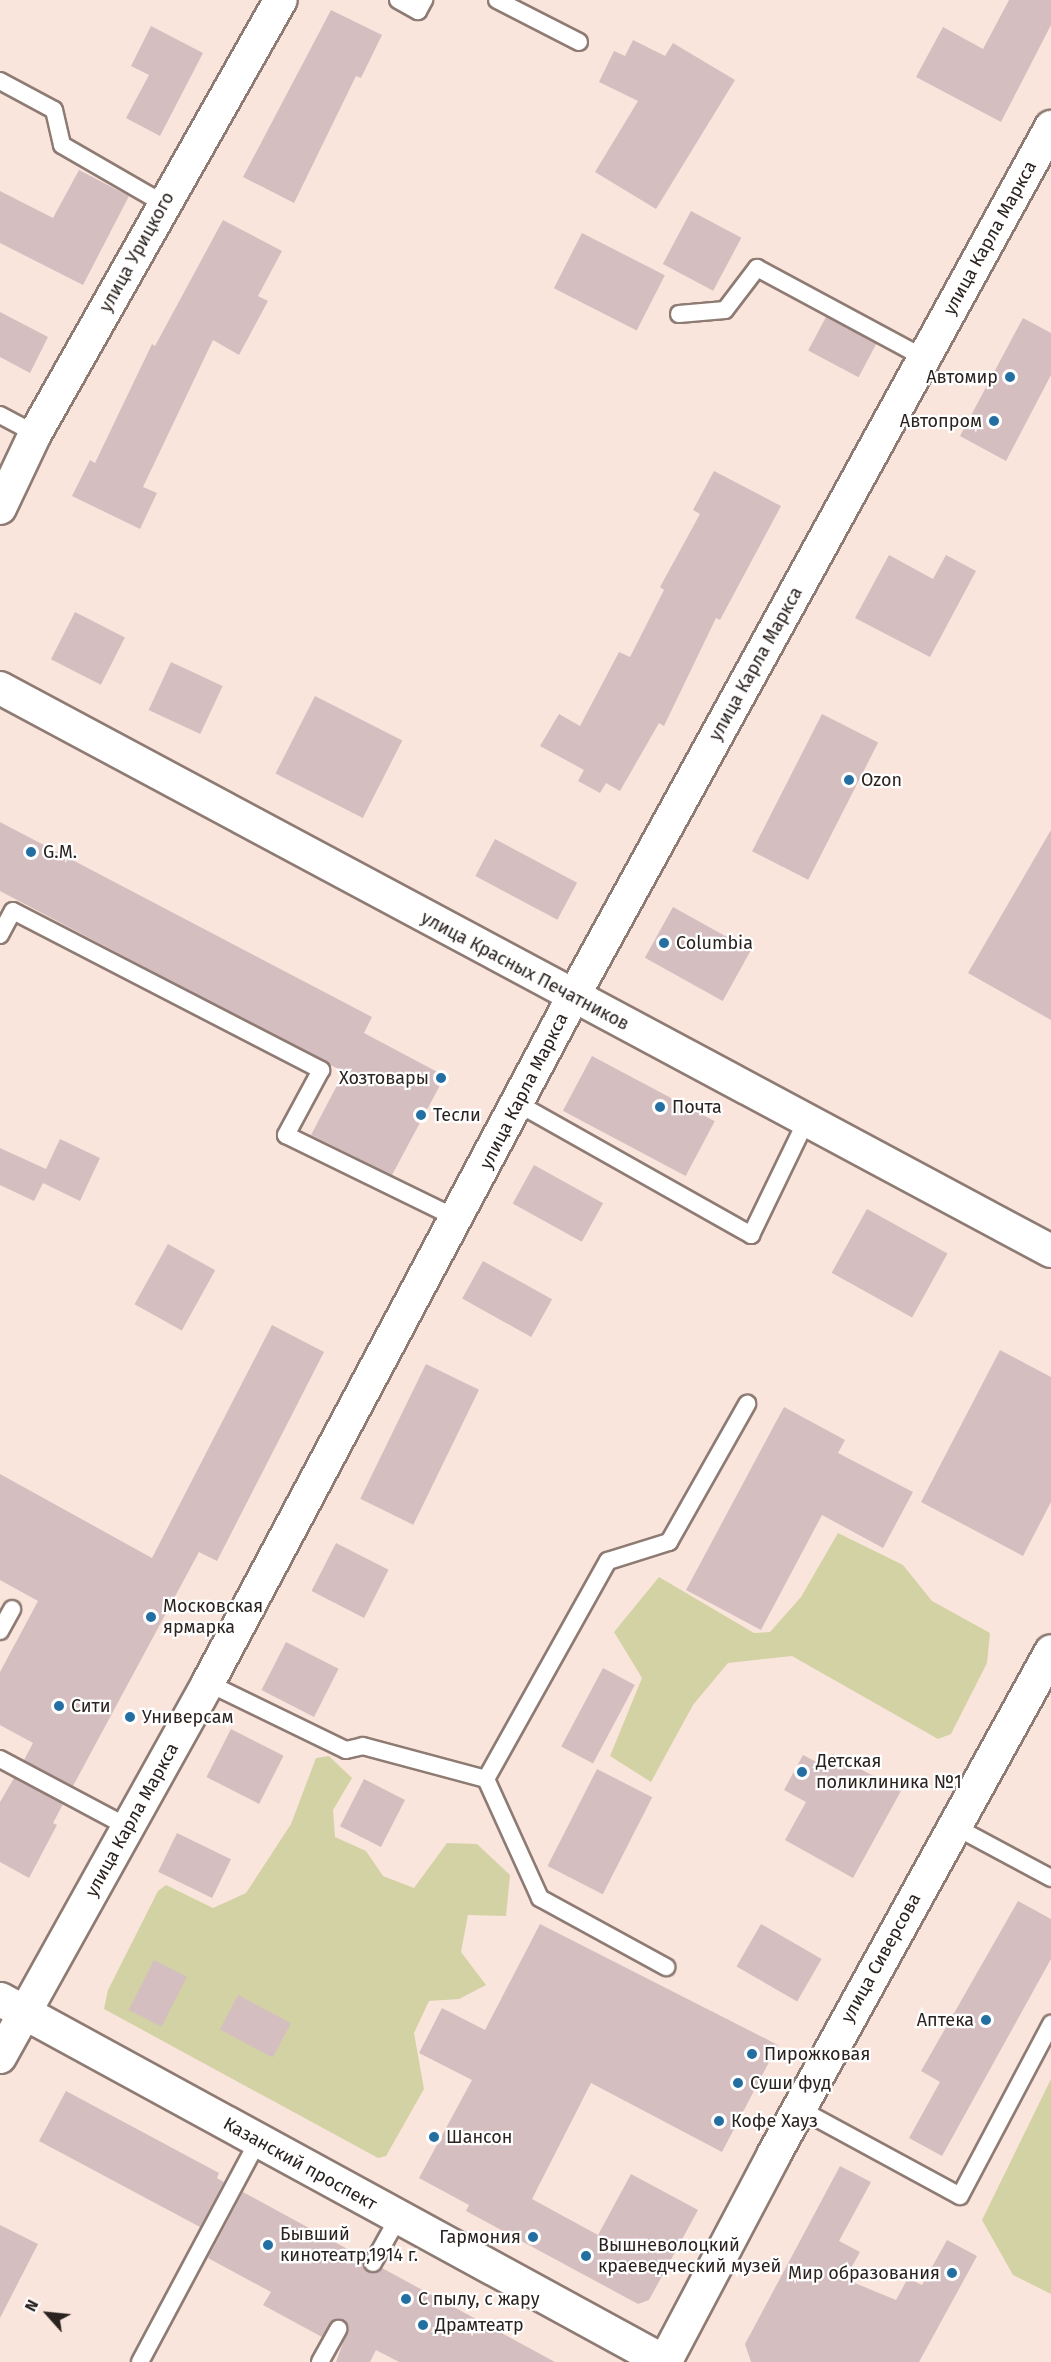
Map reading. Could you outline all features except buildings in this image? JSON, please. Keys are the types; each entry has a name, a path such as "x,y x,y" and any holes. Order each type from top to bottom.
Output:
{"street":[{"name":"улица Урицкого","path":"0,508 35,434 280,0"},
{"name":"улица Карла Маркса","path":"0,2057 13,2006 128,1827 208,1683 458,1219 573,997 1051,127"},
{"name":"улица Красных Печатников","path":"0,688 573,997 807,1119 1051,1251"},
{"name":"улица Сиверсова","path":"664,2362 798,2108 1051,1651"},
{"name":"Казанский проспект","path":"13,2006 664,2362"}],"lane":[{"path":"398,0 418,11 424,0"},
{"path":"497,0 579,42"},
{"path":"0,81 54,110 62,145 164,204"},
{"path":"679,314 725,310 757,268 924,358"},
{"path":"0,415 35,434"},
{"path":"0,935 13,911 321,1070 286,1135 458,1219"},
{"path":"517,1103 751,1235 807,1119"},
{"path":"486,1779 608,1561 669,1542 747,1404"},
{"path":"0,1631 12,1609"},
{"path":"208,1683 346,1750 363,1746 486,1779"},
{"path":"0,1759 128,1827"},
{"path":"486,1779 540,1899 666,1967"},
{"path":"954,1826 1051,1878"},
{"path":"798,2108 960,2196 1051,2024"},
{"path":"140,2362 258,2141"},
{"path":"373,2263 398,2218"},
{"path":"320,2362 338,2329"}],"green space":[{"path":"838,1533 903,1565 932,1601 990,1633 987,1663 951,1734 938,1739 792,1656 728,1663 693,1705 651,1782 610,1756 642,1678 614,1632 659,1577 754,1633 770,1632 801,1597"},
{"path":"329,1756 352,1778 333,1810 335,1837 366,1851 383,1876 414,1888 447,1843 477,1844 510,1875 506,1916 468,1915 461,1952 486,1985 459,1999 429,2001 414,2033 424,2089 386,2156 378,2158 104,2009 108,1990 158,1891 166,1885 213,1908 246,1893 291,1824 316,1758"},
{"path":"1051,2079 1051,2294 1013,2275 982,2220"}],"place":[{"name":"Автомир","path":"1010,377"},
{"name":"Автопром","path":"994,421"},
{"name":"Ozon","path":"849,780"},
{"name":"G.M.","path":"31,852"},
{"name":"Columbia","path":"664,943"},
{"name":"Хозтовары","path":"441,1078"},
{"name":"Почта","path":"660,1107"},
{"name":"Тесли","path":"421,1115"},
{"name":"Московская ярмарка","path":"151,1617"},
{"name":"Сити","path":"59,1706"},
{"name":"Универсам","path":"130,1717"},
{"name":"Детская поликлиника №1","path":"802,1772"},
{"name":"Аптека","path":"986,2020"},
{"name":"Пирожковая","path":"752,2054"},
{"name":"Суши фуд","path":"738,2083"},
{"name":"Кофе Хауз","path":"719,2121"},
{"name":"Шансон","path":"434,2137"},
{"name":"Гармония","path":"533,2237"},
{"name":"Бывший кинотеатр,1914 г.","path":"268,2245"},
{"name":"Вышневолоцкий краеведческий музей","path":"586,2256"},
{"name":"Мир образования","path":"952,2273"},
{"name":"С пылу, с жару","path":"406,2299"},
{"name":"Драмтеатр","path":"423,2325"}]}
